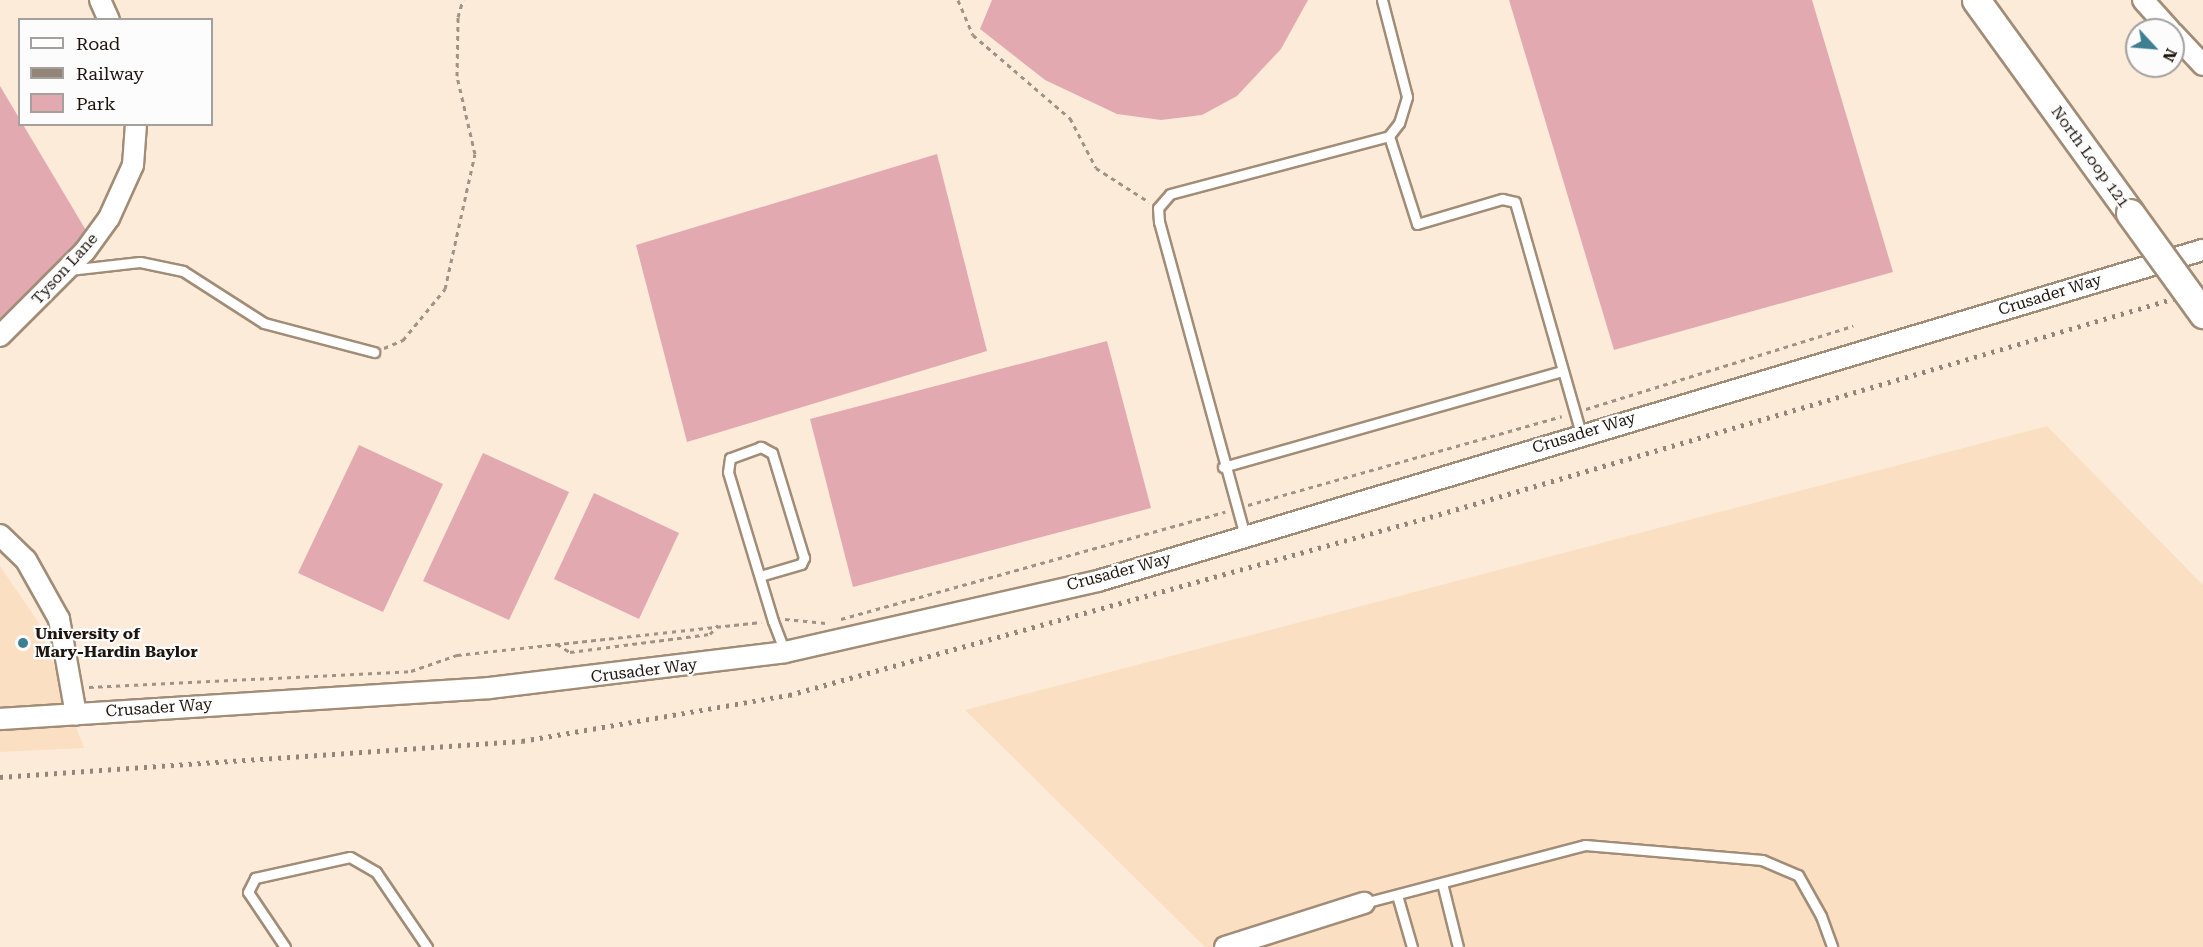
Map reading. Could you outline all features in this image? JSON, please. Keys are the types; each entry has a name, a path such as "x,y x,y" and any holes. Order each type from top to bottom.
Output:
{"main road":[{"name":"North Loop 121","path":"1976,0 2203,314"}],"street":[{"path":"100,0 108,18"},
{"path":"2143,0 2160,18"},
{"path":"2185,45 2203,65"},
{"name":"Tyson Lane","path":"0,336 67,270 109,218 133,165 136,126"},
{"name":"Crusader Way","path":"0,719 489,688 785,652 1098,581 1581,434 2203,250"},
{"path":"0,535 26,560 59,619 76,714"},
{"path":"1225,947 1364,903"}],"lane":[{"path":"1245,536 1223,467 1158,207 1170,194 1389,136 1400,123 1407,97 1382,0"},
{"path":"1389,136 1417,224 1502,199 1515,202 1581,434"},
{"path":"67,270 140,262 183,271 264,323 374,352"},
{"path":"1223,467 1562,371"},
{"path":"760,576 801,564 804,558 772,453 761,447 730,458 728,466 773,621 785,652"},
{"path":"1364,903 1585,845 1762,860 1798,875 1821,916 1832,947"},
{"path":"285,947 248,892 255,878 350,857 376,872 427,947"},
{"path":"1442,883 1458,947"},
{"path":"1397,895 1412,947"}],"path":[{"path":"374,352 403,340 445,290 475,154 457,76 458,17 463,0"},
{"path":"958,0 974,35 1070,118 1096,168 1158,207"},
{"path":"72,686 132,687 326,673 346,676 411,671 458,655 718,625 794,617 825,624 1574,412 1853,326"},
{"path":"557,644 570,652 710,634 718,625"}],"shaded area":[{"path":"2047,426 2203,585 2203,947 1205,947 965,710"},
{"name":"University of Mary-Hardin Baylor","path":"0,566 37,620 84,748 0,752"}],"green space":[{"path":"992,0 1308,0 1281,49 1237,96 1202,115 1161,120 1117,114 1045,80 980,29"},
{"path":"1509,0 1812,0 1893,272 1614,350"},
{"path":"0,86 18,116 18,126 24,126 87,232 0,318"},
{"path":"937,154 987,351 687,442 636,245"},
{"path":"1107,341 1151,508 853,587 810,419"},
{"path":"359,445 443,484 383,612 298,573"},
{"path":"483,453 569,492 509,620 423,581"},
{"path":"594,493 679,533 639,619 554,579"}],"railway":[{"path":"0,777 522,741 789,695 1430,517 2203,290"}],"place":[{"name":"University of Mary-Hardin Baylor","path":"23,643"}]}
